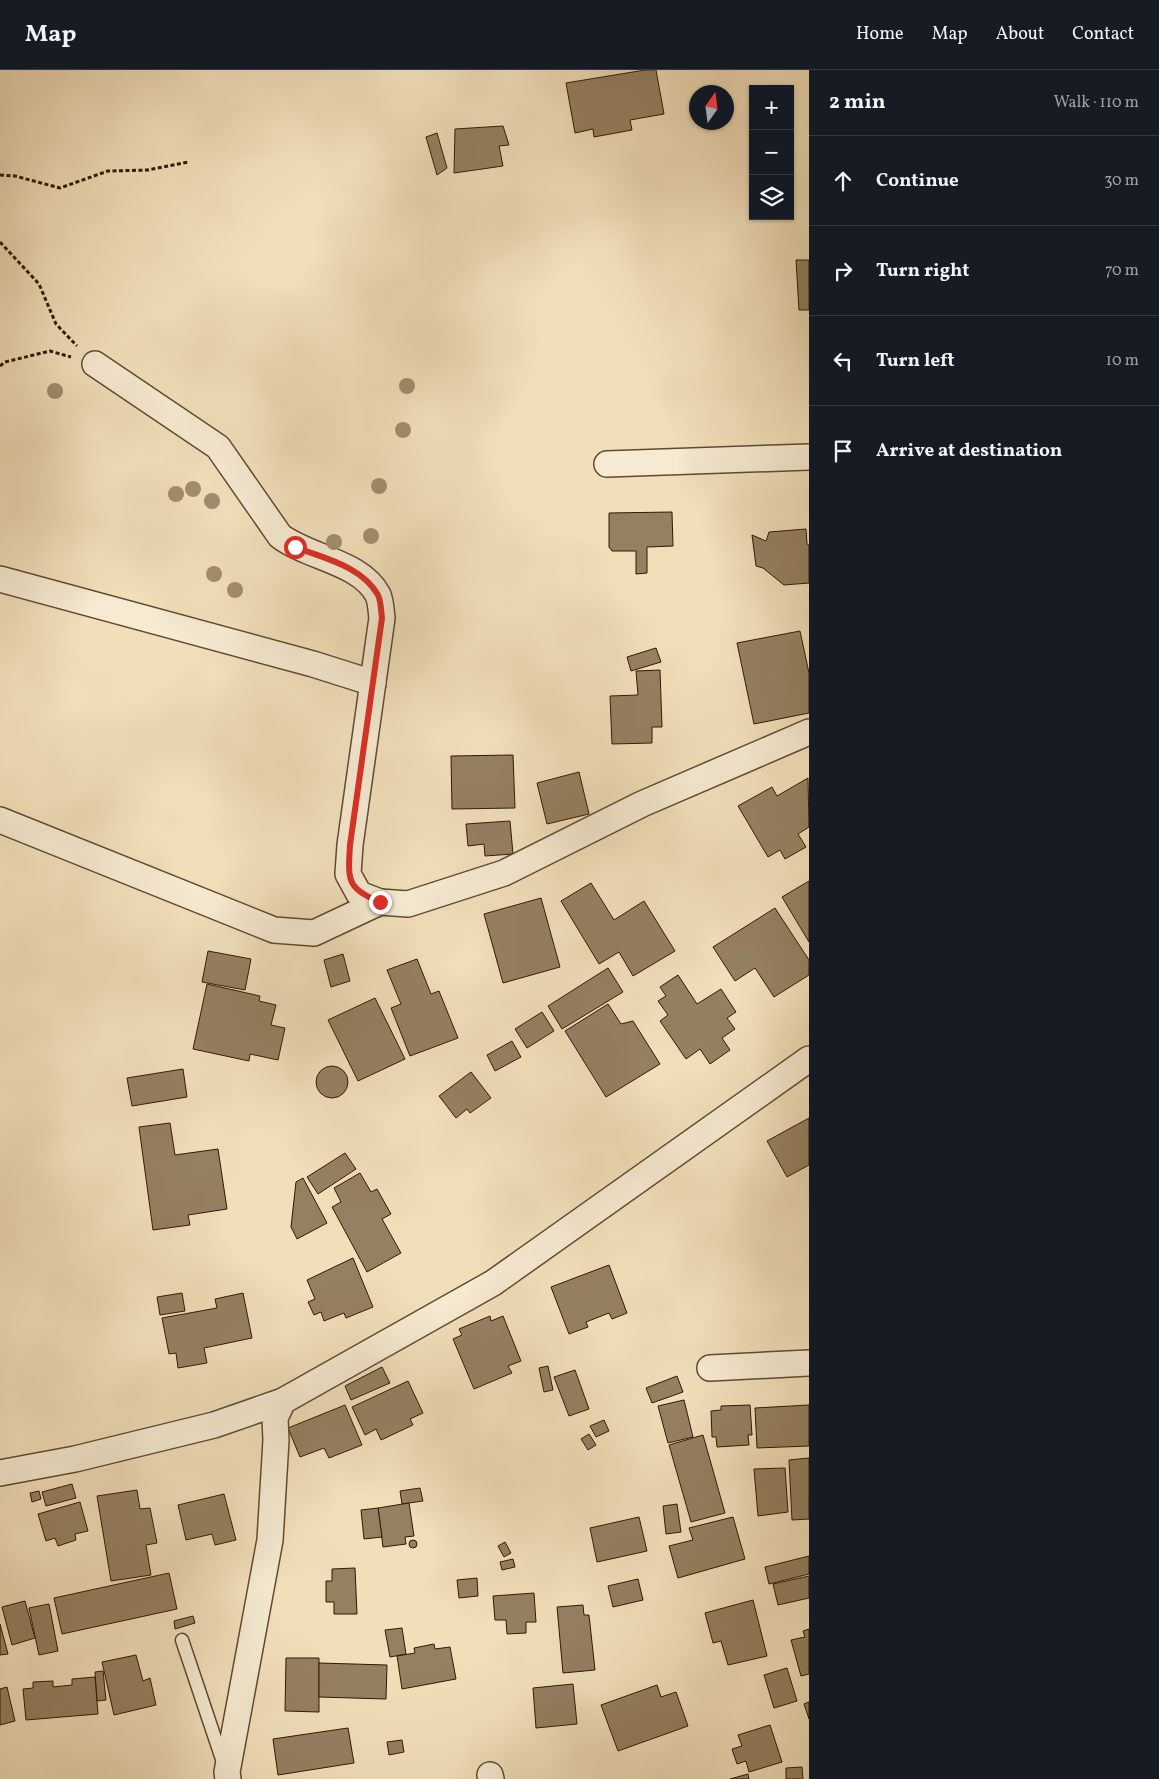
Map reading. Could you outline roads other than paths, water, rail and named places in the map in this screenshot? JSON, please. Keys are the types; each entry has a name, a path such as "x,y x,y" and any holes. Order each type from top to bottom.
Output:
{"street":[{"path":"95,364 218,447 280,536 295,547 353,570 367,580 378,596 382,618 350,845 348,874 360,894 380,902 408,904 504,873 642,804 809,732"},
{"path":"607,464 809,457"},
{"path":"0,579 314,664 373,683"},
{"path":"0,820 274,930 314,933 380,902"},
{"path":"0,1473 75,1459 214,1425 283,1402 493,1283 809,1058"},
{"path":"710,1368 809,1364"},
{"path":"227,1776 270,1540 276,1440 275,1418 283,1402"}],"lane":[{"path":"182,1640 227,1776"}]}
